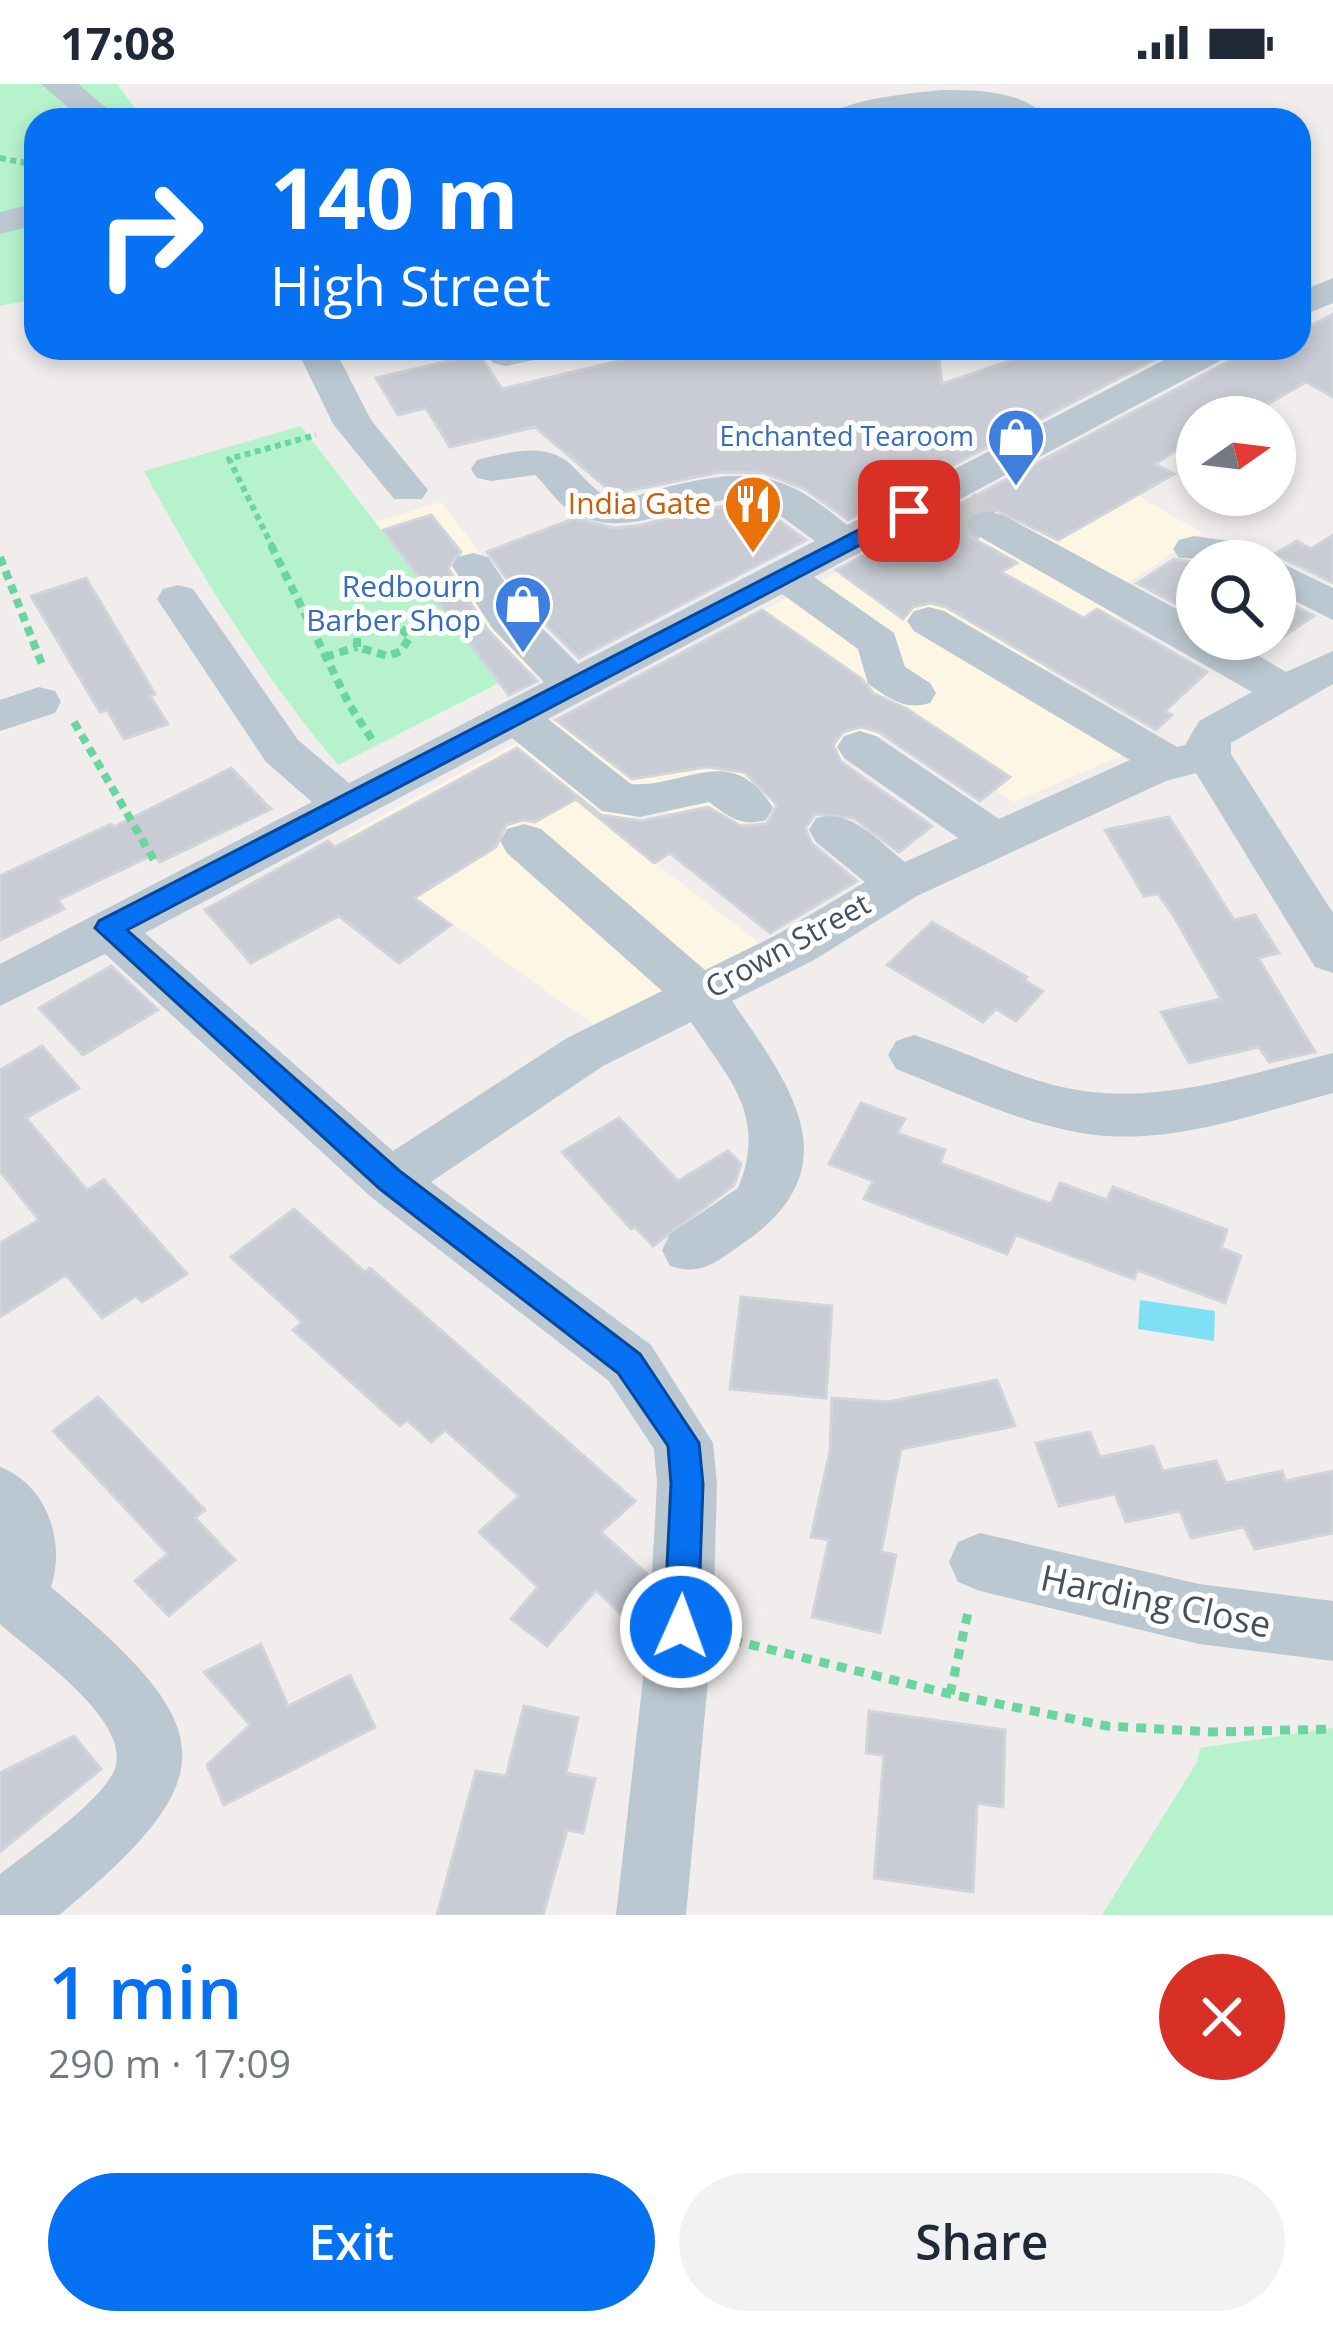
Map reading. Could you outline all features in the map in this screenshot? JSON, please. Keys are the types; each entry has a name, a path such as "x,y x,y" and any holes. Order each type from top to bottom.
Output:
{"street":[{"path":"57,84 101,105"},
{"path":"879,108 922,95 994,85 1022,108"},
{"path":"333,360 352,424 408,490"},
{"path":"0,987 845,544 964,509 1197,360"},
{"path":"491,469 523,459 538,460 551,465 588,504 619,512 738,487 770,489 845,544"},
{"path":"964,509 1176,627"},
{"path":"473,566 507,617 574,687"},
{"path":"785,575 879,643 884,674 914,693"},
{"path":"1296,584 1333,606"},
{"path":"178,599 282,751 347,807"},
{"path":"929,621 1189,759 1333,954"},
{"path":"1232,660 1285,692"},
{"name":"Crown Street","path":"390,1181 585,1052 796,947 901,884 1189,759 1215,732 1333,665"},
{"path":"517,718 619,799 669,796 699,784 717,784 749,808"},
{"path":"860,747 995,840"},
{"path":"833,830 901,884"},
{"path":"524,841 700,994 762,1087 779,1133 772,1172 760,1202 690,1250"},
{"path":"108,928 390,1181 629,1363 683,1443 687,1484 681,1627 651,1915"},
{"path":"914,1055 1073,1110 1115,1115 1163,1112 1333,1073"},
{"path":"0,1495 29,1534 28,1566 16,1597 130,1703 147,1732 150,1761 145,1783 123,1812 5,1915"},
{"name":"Harding Close","path":"980,1562 1102,1595 1333,1631"}],"path":[{"path":"352,424 229,460 350,706 399,781"},
{"path":"0,557 39,701 180,892"},
{"path":"373,624 396,624 410,637 404,650 392,656 367,655 357,647 357,636 373,624"},
{"path":"325,657 357,647"},
{"path":"950,1694 980,1562"},
{"path":"681,1627 950,1694 1107,1726 1213,1732 1333,1729"}],"shaded area":[{"path":"1062,451 1202,533 1192,540 1176,540 1176,551 1119,589 1040,550 969,503"},
{"path":"441,502 559,659 499,683 375,522"},
{"path":"955,513 1129,610 1036,677 1153,742 1014,802 895,725 710,844 656,803 612,830 770,951 598,1028 412,895 346,835 743,620"}],"green space":[{"path":"0,84 117,84 135,108 24,108 24,301 0,306"},
{"path":"301,426 499,683 338,765 234,623 144,471"},
{"path":"1333,1728 1333,1915 1102,1915 1197,1762 1200,1748"}],"water":[{"path":"1140,1300 1215,1311 1214,1341 1138,1329"}],"building":[{"path":"1333,314 1333,397 1306,382 1282,396 1176,396 1176,450 1155,464 1174,474 1058,540 989,507 972,511 963,521 971,537 1017,563 1001,572 1084,618 1097,609 1176,654 1176,660 1186,660 1207,672 1165,711 1172,715 1156,730 946,607 930,603 913,607 903,619 836,570 1231,360 1311,360 1311,326"},
{"path":"453,360 483,360 502,389 622,360 939,360 942,384 1012,360 1154,360 848,520 805,489 764,473 720,472 614,494 535,427 450,447 426,408 398,415 376,378"},
{"path":"755,503 806,540 579,658 526,605 487,552 575,518 613,528 637,526 710,508"},
{"path":"431,515 461,552 448,568 488,630 537,681 509,695 383,530"},
{"path":"1333,535 1333,583 1296,564 1296,542 1311,549"},
{"path":"1174,559 1176,559 1176,604 1137,583"},
{"path":"86,578 168,724 124,739 107,710 100,712 31,596"},
{"path":"1296,607 1314,616 1296,628"},
{"path":"762,610 862,679 873,693 907,709 1010,777 980,801 879,732 861,727 843,732 833,745 841,762 932,826 899,852 854,818 815,814 805,828 812,844 857,881 770,933 670,853 654,863 576,799 535,822 506,825 496,847 414,898 451,925 399,963 339,916 251,963 205,910 328,841 335,847 517,748 601,815 641,821 708,807 741,826 767,824 777,805 744,772 707,767 632,779 556,720"},
{"path":"231,768 271,809 160,862 153,855 58,900 64,909 0,940 0,876 111,824 114,827"},
{"path":"1169,817 1234,920 1255,915 1279,953 1258,958 1315,1052 1269,1062 1259,1047 1189,1063 1161,1012 1221,999 1173,915 1158,894 1144,896 1105,830"},
{"path":"932,922 1043,991 1016,1021 996,1009 983,1022 887,965"},
{"path":"111,966 158,1010 83,1055 39,1008"},
{"path":"42,1046 79,1088 26,1118 87,1190 104,1180 187,1274 142,1302 136,1296 102,1318 66,1275 0,1317 0,1243 39,1220 0,1171 0,1070"},
{"path":"861,1103 905,1119 897,1133 945,1150 940,1163 1051,1204 1060,1183 1107,1200 1113,1187 1227,1230 1221,1248 1241,1256 1225,1303 1137,1270 1134,1279 1016,1235 1007,1254 864,1199 873,1181 829,1164"},
{"path":"619,1118 678,1181 728,1151 741,1164 734,1185 653,1246 635,1227 631,1229 562,1152"},
{"path":"294,1209 365,1272 370,1268 635,1501 601,1532 647,1574 646,1594 623,1616 596,1590 547,1646 511,1619 538,1587 479,1532 519,1496 445,1430 431,1442 407,1420 400,1426 293,1330 302,1322 231,1257"},
{"path":"741,1297 832,1306 826,1398 730,1389"},
{"path":"997,1380 1015,1426 901,1449 881,1552 896,1555 880,1633 812,1617 829,1540 811,1537 830,1451 832,1398 888,1402"},
{"path":"98,1397 205,1510 195,1518 235,1560 169,1616 135,1581 168,1554 53,1431"},
{"path":"1090,1432 1100,1457 1153,1446 1163,1471 1216,1461 1226,1483 1282,1471 1285,1481 1333,1471 1333,1533 1255,1549 1244,1527 1191,1538 1180,1511 1126,1522 1115,1494 1059,1506 1036,1443"},
{"path":"261,1644 288,1706 350,1675 375,1727 224,1805 207,1765 250,1725 204,1672"},
{"path":"524,1706 578,1718 566,1773 595,1779 583,1833 567,1830 543,1915 437,1915 476,1771 506,1776"},
{"path":"869,1711 1005,1730 1003,1807 977,1803 973,1892 874,1878 884,1755 866,1753"},
{"path":"74,1736 101,1769 0,1852 0,1773"}],"tunnel":[{"path":"964,509 988,524"}],"place":[{"name":"Enchanted Tearoom","path":"1016,488"},
{"name":"India Gate","path":"753,555"},
{"name":"Redbourn Barber Shop","path":"523,655"}],"route":[{"path":"681,1627 687,1484 683,1443 629,1363 390,1181 108,928 399,781 909,511"}]}
